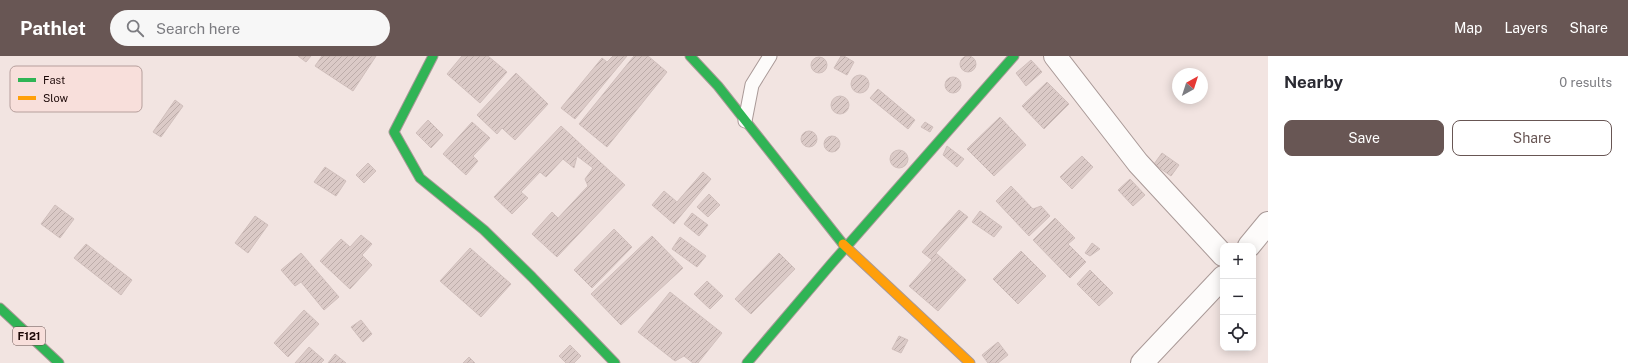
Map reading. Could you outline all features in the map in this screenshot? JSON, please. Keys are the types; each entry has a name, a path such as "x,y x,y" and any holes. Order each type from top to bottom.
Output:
{"street":[{"path":"433,56 394,132 420,178 494,241 532,277 615,363"},
{"path":"690,56 718,86 846,248 970,363"},
{"path":"747,363 832,263 1014,56"},
{"path":"1054,56 1138,163 1220,252"},
{"path":"1251,243 1268,223"},
{"path":"1142,363 1221,279"},
{"name":"F121","path":"0,308 59,363"}],"lane":[{"path":"745,121 752,85 770,56"}],"building":[{"path":"298,56 311,56 306,62"},
{"path":"322,56 376,56 353,91 315,66"},
{"path":"462,56 488,56 507,72 480,103 447,74"},
{"path":"613,56 627,56 575,119 561,108 602,58 607,62"},
{"path":"634,56 648,56 667,72 607,147 579,124"},
{"path":"841,56 844,56 854,62 847,75 834,68"},
{"path":"968,56 974,58 976,64 974,70 968,72 962,70 960,64 962,58"},
{"path":"819,57 825,59 827,65 825,71 819,73 813,71 811,65 813,59"},
{"path":"1031,60 1042,72 1026,86 1016,73"},
{"path":"516,73 548,104 515,140 502,128 497,134 477,115"},
{"path":"860,75 866,78 869,84 866,90 860,93 854,90 851,84 854,78"},
{"path":"953,77 959,79 961,85 959,91 953,93 947,91 945,85 947,79"},
{"path":"1047,82 1069,104 1044,129 1022,106"},
{"path":"878,89 915,120 908,129 870,98"},
{"path":"840,96 846,99 849,105 846,111 840,114 834,111 831,105 834,99"},
{"path":"175,100 183,106 161,137 153,132"},
{"path":"1000,117 1026,145 994,176 967,149"},
{"path":"428,120 443,135 431,148 416,133"},
{"path":"472,122 490,138 473,156 478,161 466,175 443,154"},
{"path":"925,122 933,127 930,132 921,127"},
{"path":"561,126 625,185 557,257 532,234 552,212 558,218 588,186 585,179 593,168 577,156 574,168 563,159 546,177 540,172 521,192 528,198 512,214 494,197"},
{"path":"809,131 815,133 817,139 815,145 809,147 803,145 801,139 803,133"},
{"path":"832,136 838,138 840,144 838,150 832,152 826,150 824,144 826,138"},
{"path":"947,146 964,159 957,167 943,155"},
{"path":"899,150 905,153 908,159 905,165 899,168 893,165 890,159 893,153"},
{"path":"1162,153 1179,165 1171,176 1154,164"},
{"path":"1082,156 1093,167 1072,189 1060,177"},
{"path":"368,163 376,171 364,183 356,175"},
{"path":"325,167 346,181 336,196 314,182"},
{"path":"703,172 711,179 674,224 652,205 664,191 677,202"},
{"path":"1130,179 1145,195 1133,206 1118,190"},
{"path":"1011,186 1033,209 1041,206 1050,216 1029,236 996,201"},
{"path":"709,194 720,205 708,217 697,207"},
{"path":"55,205 74,219 60,238 41,224"},
{"path":"959,210 968,217 936,253 966,280 938,311 909,286 932,260 922,252"},
{"path":"980,211 1002,227 994,237 972,222"},
{"path":"692,213 708,225 699,236 684,224"},
{"path":"255,216 268,225 248,253 235,243"},
{"path":"1055,218 1075,238 1068,244 1086,262 1070,278 1033,240"},
{"path":"614,229 632,247 592,288 574,270"},
{"path":"361,235 372,244 362,255 372,265 350,289 320,261 341,239 350,247"},
{"path":"652,236 683,268 621,325 591,294"},
{"path":"680,237 706,256 697,267 672,249"},
{"path":"1092,243 1100,249 1090,256 1085,253"},
{"path":"86,244 132,280 121,295 74,258"},
{"path":"470,248 511,284 481,317 440,281"},
{"path":"1021,251 1046,276 1018,304 993,279"},
{"path":"301,253 339,297 324,310 301,282 295,286 281,270"},
{"path":"779,253 795,269 751,314 735,299"},
{"path":"1090,270 1113,293 1099,306 1077,284"},
{"path":"707,281 723,296 710,309 694,294"},
{"path":"670,292 722,333 698,363 693,363 684,356 675,361 638,332"},
{"path":"304,310 319,324 288,357 274,343"},
{"path":"361,320 372,334 363,342 351,327"},
{"path":"899,336 908,340 901,353 892,349"},
{"path":"998,342 1008,355 998,363 988,363 982,355"},
{"path":"570,345 581,356 574,363 566,363 559,356"},
{"path":"309,347 324,360 321,363 295,363"},
{"path":"335,354 346,363 328,363"},
{"path":"469,357 475,363 463,363"}],"traffic: fast":[{"path":"433,56 394,132 420,178 484,230 532,277 615,363"},
{"path":"690,56 718,86 843,244"},
{"path":"747,363 832,263 1014,56"},
{"path":"0,308 59,363"}],"traffic: slow":[{"path":"843,244 970,363"}]}
